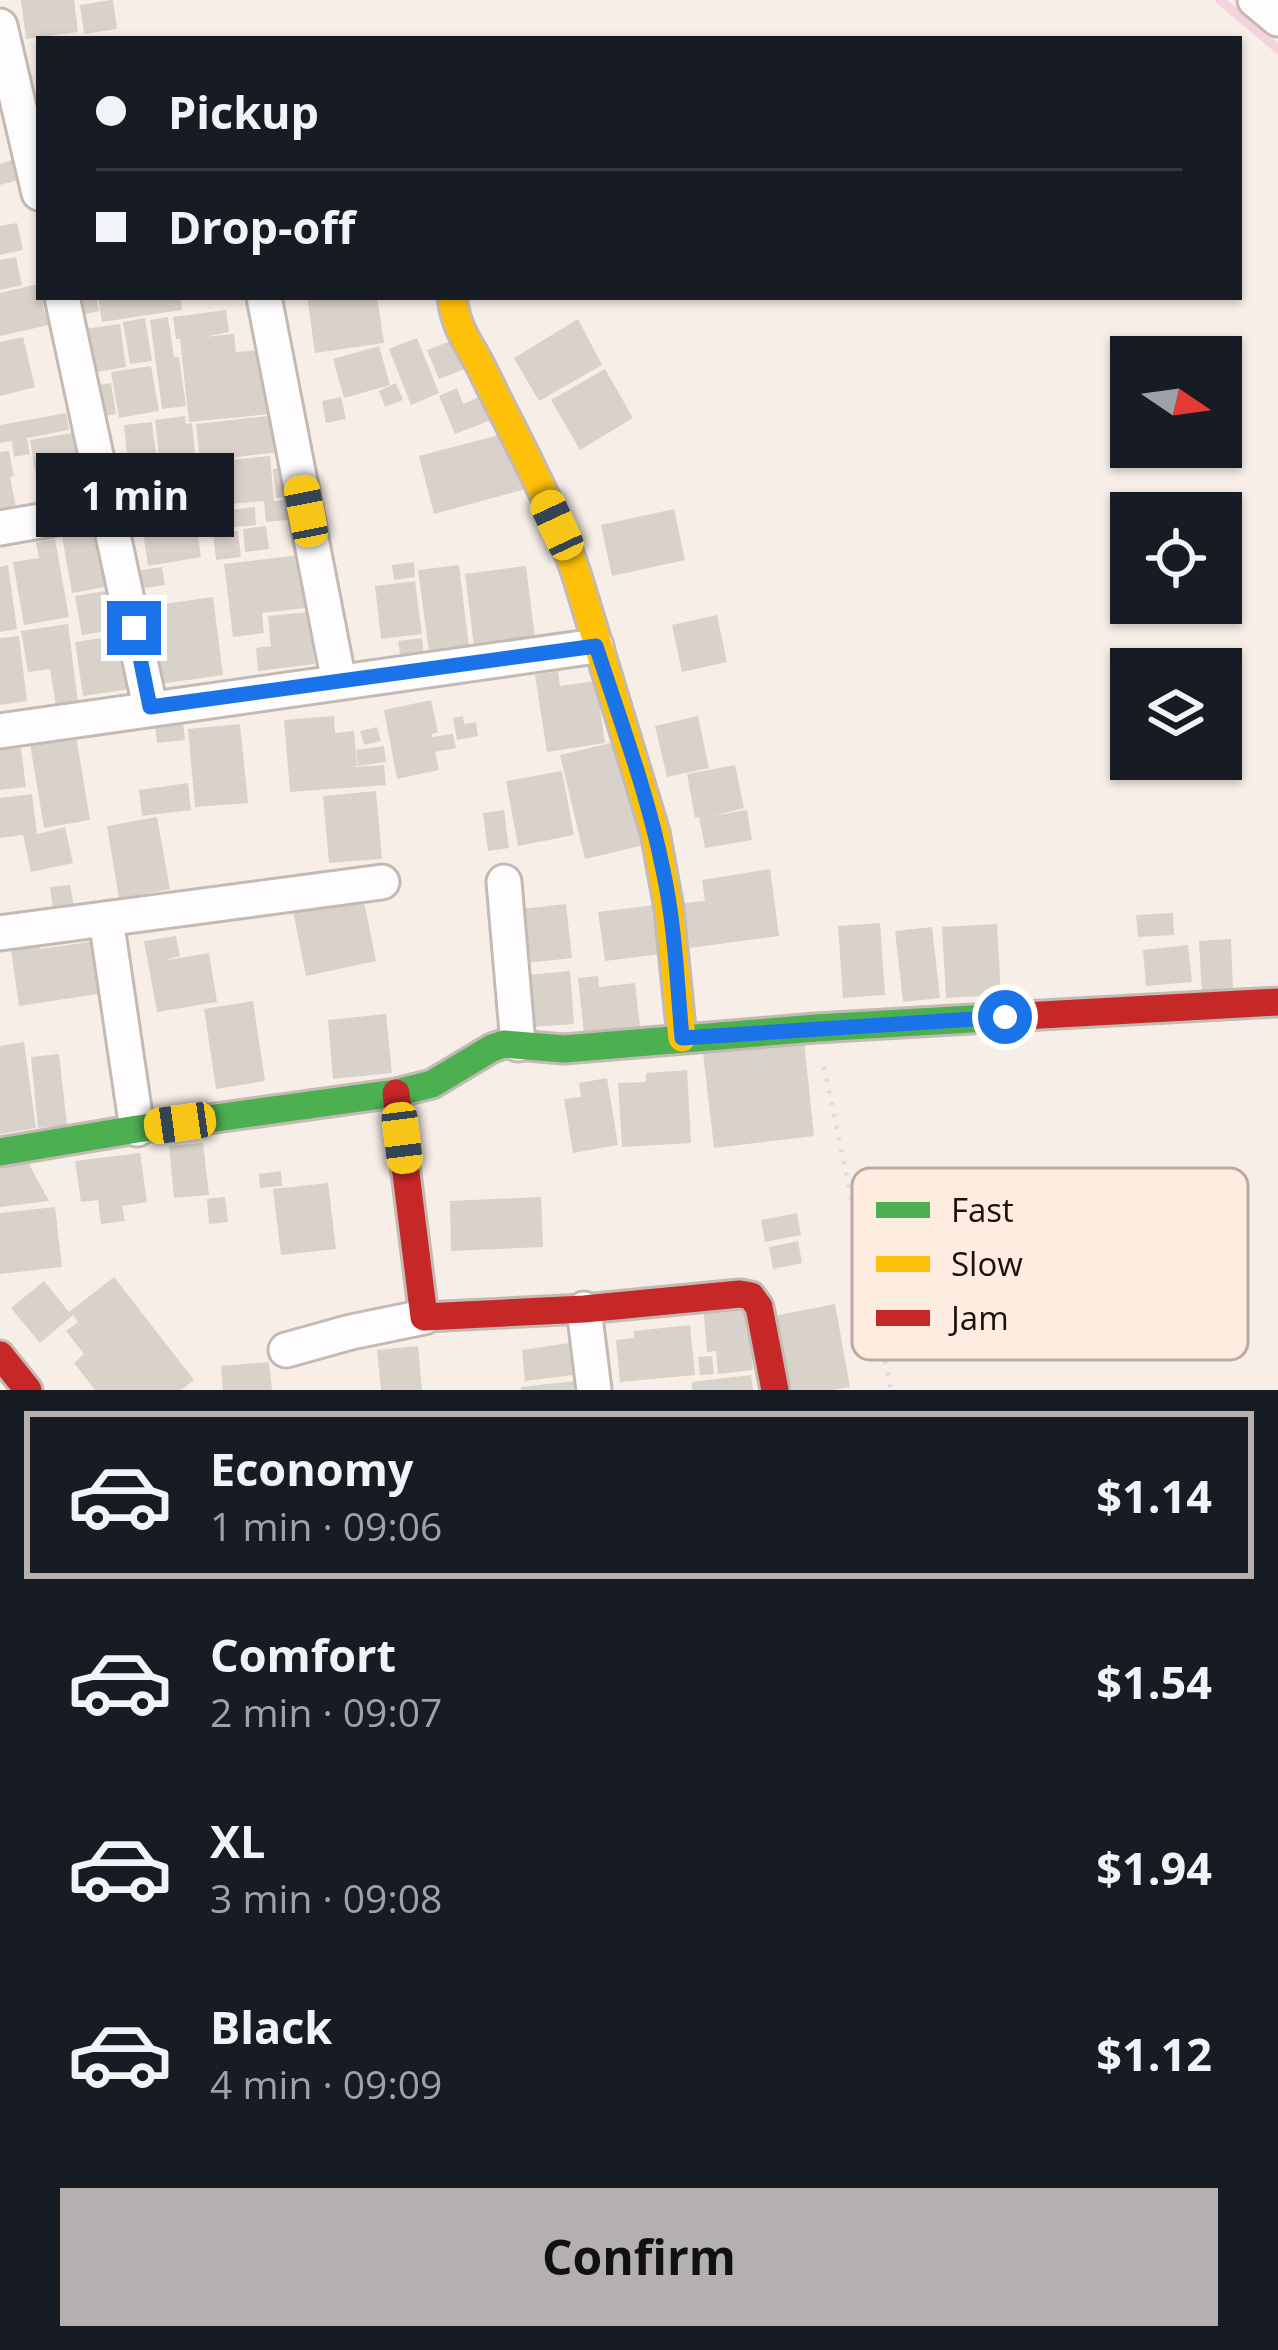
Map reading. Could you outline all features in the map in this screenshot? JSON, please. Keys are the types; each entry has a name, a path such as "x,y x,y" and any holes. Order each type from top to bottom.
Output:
{"main road":[{"path":"452,300 462,342 481,364 566,542 655,832 672,925 682,1038"},
{"path":"0,1152 396,1093 432,1084 504,1044 564,1048 816,1028 1278,1002"},
{"path":"396,1093 424,1317 752,1296 775,1390"},
{"path":"0,1355 28,1390"}],"street":[{"path":"1255,0 1278,19"},
{"path":"0,26 36,180"},
{"path":"63,300 150,707"},
{"path":"265,300 339,682"},
{"path":"0,528 108,509"},
{"path":"0,731 596,646"},
{"path":"504,881 518,1044"},
{"path":"0,933 382,882"},
{"path":"106,919 137,1129"},
{"path":"584,1309 594,1390"},
{"path":"286,1350 424,1317"}],"path":[{"path":"816,1028 852,1202"},
{"path":"885,1360 891,1390"}],"building":[{"path":"21,0 74,0 78,32 26,39"},
{"path":"113,0 117,29 84,34 80,5"},
{"path":"12,160 18,180 0,185 0,164"},
{"path":"17,223 23,250 0,255 0,226"},
{"path":"16,257 22,285 0,290 0,260"},
{"path":"36,284 36,300 42,300 45,314 63,310 68,329 51,333 49,325 0,336 0,293"},
{"path":"74,300 97,300 99,311 77,316"},
{"path":"98,300 180,300 182,310 102,322"},
{"path":"307,300 377,300 384,343 315,353"},
{"path":"226,310 229,332 204,337 234,334 236,352 264,350 270,414 189,422 180,339 176,339 173,317"},
{"path":"168,317 186,406 162,409 150,320"},
{"path":"145,318 152,361 130,364 123,322"},
{"path":"578,319 602,365 539,401 514,358"},
{"path":"120,324 126,367 91,373 84,329"},
{"path":"23,337 35,387 0,396 0,342"},
{"path":"417,338 439,393 411,405 389,349"},
{"path":"456,339 467,368 439,379 427,350"},
{"path":"379,346 390,385 344,398 333,359"},
{"path":"151,366 159,411 119,418 111,372"},
{"path":"605,369 633,418 580,450 551,400"},
{"path":"111,383 116,414 99,417 94,386"},
{"path":"396,383 403,400 385,407 379,391"},
{"path":"457,388 463,404 486,394 496,418 455,434 439,396"},
{"path":"341,397 346,419 326,423 322,401"},
{"path":"66,413 69,430 27,438 30,454 14,457 12,441 0,443 0,425"},
{"path":"276,415 280,452 200,461 196,424"},
{"path":"185,416 186,424 192,423 196,463 160,466 155,420"},
{"path":"152,422 158,470 129,473 124,425"},
{"path":"510,432 533,487 434,514 419,456"},
{"path":"72,433 82,488 39,495 30,440"},
{"path":"9,451 16,507 0,510 0,452"},
{"path":"270,456 274,501 294,499 296,519 266,522 264,501 205,506 201,463"},
{"path":"286,467 290,497 276,498 273,469"},
{"path":"188,469 192,504 184,504 186,519 195,517 201,557 148,566 142,526 175,519 133,525 131,513 156,509 135,511 131,476"},
{"path":"255,507 256,525 214,529 212,512"},
{"path":"674,509 685,560 612,576 601,525"},
{"path":"266,526 269,549 245,552 243,529"},
{"path":"111,527 122,584 72,593 62,536"},
{"path":"238,531 241,557 216,560 213,533"},
{"path":"55,539 69,617 24,625 13,562 39,558 36,542"},
{"path":"308,554 314,607 262,613 264,633 233,637 224,564"},
{"path":"414,562 415,577 394,580 392,565"},
{"path":"8,565 17,629 0,632 0,567"},
{"path":"459,565 470,655 430,660 418,570"},
{"path":"526,566 536,646 475,654 465,574"},
{"path":"162,567 165,585 132,590 129,572"},
{"path":"415,581 422,634 381,639 375,586"},
{"path":"124,588 130,627 82,635 75,596"},
{"path":"213,597 223,675 153,685 142,607"},
{"path":"309,612 315,664 258,671 256,648 271,646 268,616"},
{"path":"717,615 727,662 682,672 672,625"},
{"path":"68,624 78,703 56,706 50,669 28,672 21,631"},
{"path":"128,634 137,688 83,696 75,642"},
{"path":"19,636 27,701 0,705 0,638"},
{"path":"422,638 424,658 401,660 398,641"},
{"path":"558,671 560,686 596,681 605,743 547,752 535,675"},
{"path":"431,700 438,732 432,737 453,734 456,748 435,752 439,770 397,779 384,710"},
{"path":"334,716 335,733 354,731 357,766 353,767 384,765 386,785 290,792 284,720"},
{"path":"463,716 464,724 476,722 478,736 457,740 453,718"},
{"path":"698,716 709,768 667,777 655,726"},
{"path":"183,723 185,740 157,743 155,726"},
{"path":"240,724 248,803 195,807 188,729"},
{"path":"377,727 381,741 364,745 360,731"},
{"path":"76,736 90,820 44,828 30,744"},
{"path":"619,741 644,845 585,859 560,755"},
{"path":"384,746 386,762 358,766 356,750"},
{"path":"21,748 26,787 0,790 0,750"},
{"path":"735,765 744,808 713,816 747,810 752,840 705,848 687,774"},
{"path":"562,771 574,835 518,846 506,781"},
{"path":"188,783 191,810 142,816 139,790"},
{"path":"376,791 382,859 329,863 323,796"},
{"path":"32,794 37,834 65,827 73,863 31,872 23,835 0,838 0,798"},
{"path":"504,810 509,848 488,851 483,813"},
{"path":"157,817 170,889 119,899 107,826"},
{"path":"770,869 779,936 690,948 684,903 705,901 702,880"},
{"path":"70,885 74,906 53,909 50,887"},
{"path":"363,896 376,961 306,976 293,911"},
{"path":"566,904 572,958 527,963 521,909"},
{"path":"655,905 661,954 605,961 598,912"},
{"path":"1173,913 1174,935 1138,937 1136,915"},
{"path":"880,923 885,995 843,998 838,926"},
{"path":"997,924 1001,995 946,998 942,927"},
{"path":"932,927 940,998 903,1002 895,931"},
{"path":"176,936 180,956 162,961 209,953 217,1002 157,1012 144,941"},
{"path":"39,939 40,949 96,941 104,993 19,1006 10,943"},
{"path":"1231,939 1233,992 1202,994 1199,941"},
{"path":"1188,945 1192,982 1146,986 1143,950"},
{"path":"570,971 574,1024 532,1027 528,975"},
{"path":"598,976 599,987 635,983 640,1027 584,1034 578,978"},
{"path":"253,1001 265,1081 216,1089 204,1009"},
{"path":"386,1014 392,1073 333,1079 328,1020"},
{"path":"804,1041 814,1136 714,1148 703,1053"},
{"path":"24,1042 36,1128 0,1134 0,1046"},
{"path":"59,1054 67,1125 38,1128 31,1057"},
{"path":"687,1070 691,1143 622,1147 618,1083 646,1082 646,1073"},
{"path":"607,1078 618,1145 573,1153 564,1099 581,1097 579,1083"},
{"path":"203,1143 209,1195 174,1198 169,1146"},
{"path":"140,1153 147,1202 122,1206 125,1221 101,1224 98,1200 81,1202 75,1161"},
{"path":"25,1157 49,1201 0,1207 0,1160"},
{"path":"281,1171 282,1186 260,1188 259,1174"},
{"path":"328,1183 336,1249 281,1255 273,1189"},
{"path":"225,1197 228,1222 209,1224 207,1199"},
{"path":"541,1197 543,1247 451,1251 450,1201"},
{"path":"55,1207 62,1267 0,1274 0,1213"},
{"path":"797,1213 801,1235 765,1242 761,1220"},
{"path":"798,1241 802,1263 773,1269 769,1247"},
{"path":"114,1277 194,1380 181,1390 95,1390 74,1363 84,1354 66,1331 78,1322 73,1315 40,1343 11,1308 44,1281 69,1312"},
{"path":"747,1301 753,1370 718,1374 716,1351 707,1352 703,1305"},
{"path":"835,1304 850,1387 792,1390 769,1317"},
{"path":"690,1325 695,1375 620,1382 616,1340 634,1338 634,1331"},
{"path":"569,1343 573,1375 525,1381 522,1350"},
{"path":"418,1346 422,1390 381,1390 377,1350"},
{"path":"712,1356 714,1374 700,1375 698,1357"},
{"path":"269,1362 272,1390 223,1390 221,1366"},
{"path":"751,1375 753,1390 692,1390 692,1382"},
{"path":"584,1380 585,1390 521,1390 521,1387"}],"waterway":[{"path":"1220,0 1278,49"}],"traffic: fast":[{"path":"0,1152 396,1093 432,1084 504,1044 564,1049 1023,1016"}],"traffic: slow":[{"path":"452,300 460,328 546,498 577,576 655,832 669,909 682,1038"}],"traffic: jam":[{"path":"1023,1016 1278,1002"},
{"path":"396,1093 424,1317 751,1296 759,1307 775,1390"},
{"path":"0,1355 28,1390"}],"route":[{"path":"134,628 150,707 596,646 664,873 682,1038 1005,1017"}]}
